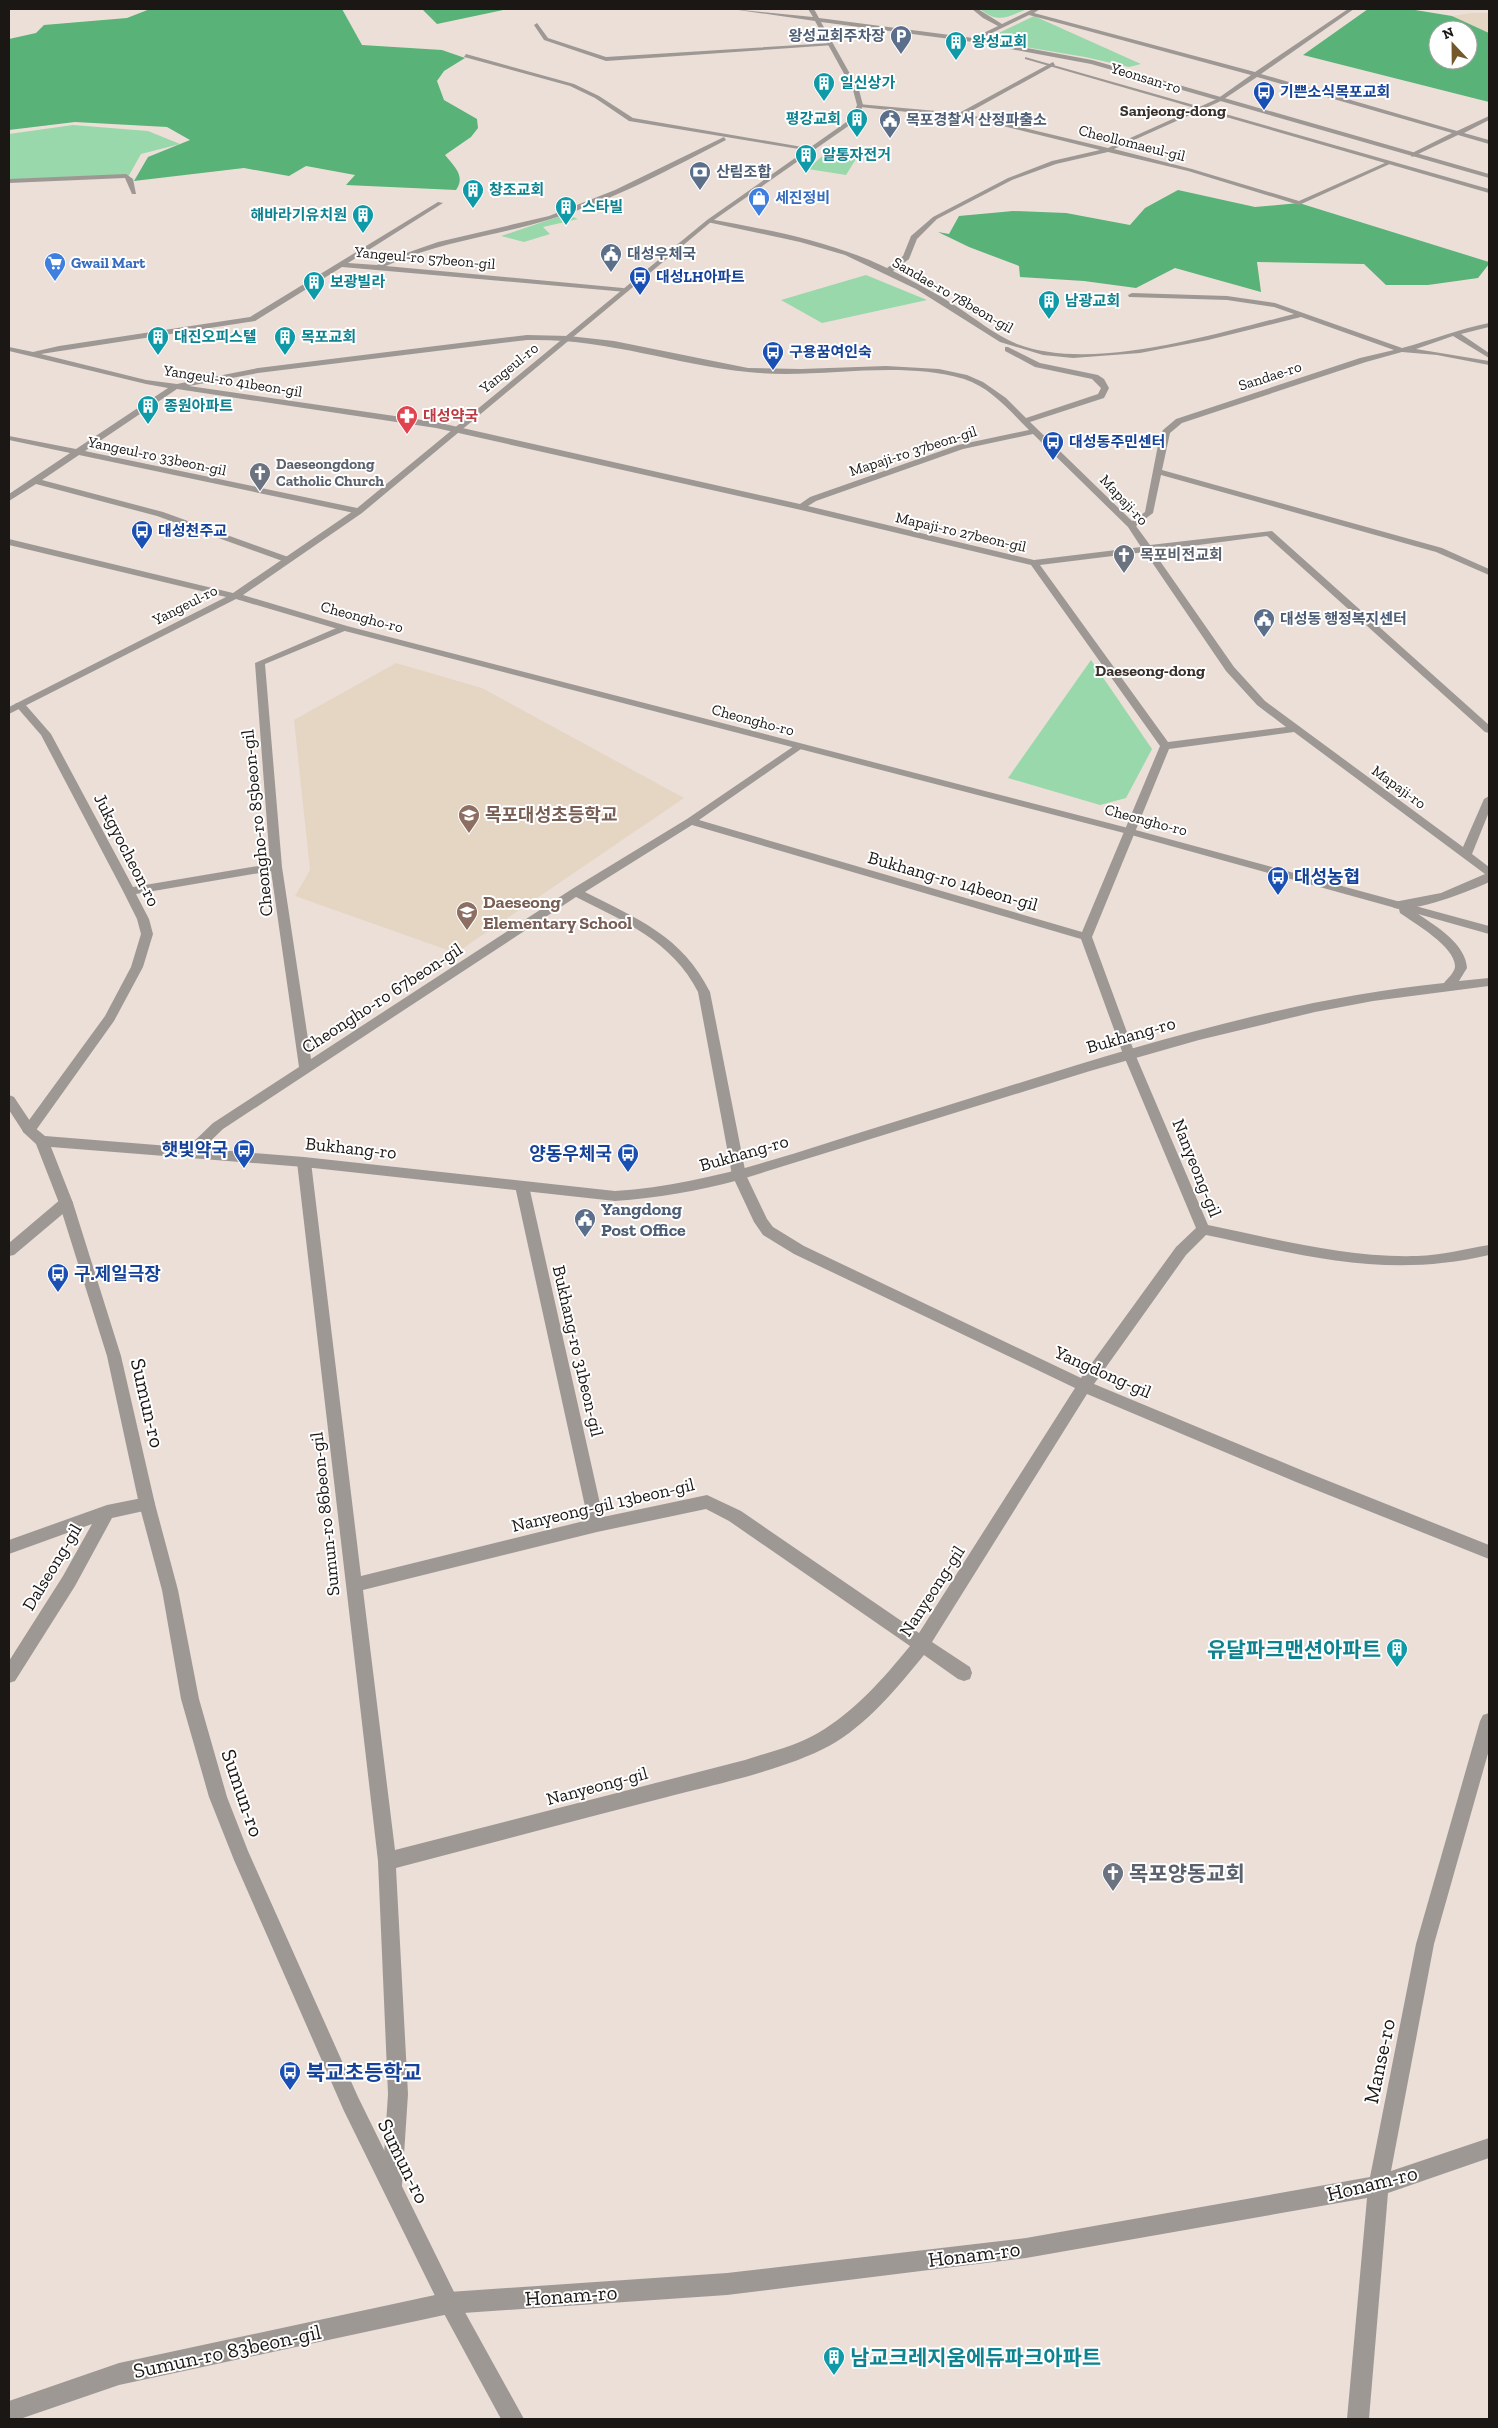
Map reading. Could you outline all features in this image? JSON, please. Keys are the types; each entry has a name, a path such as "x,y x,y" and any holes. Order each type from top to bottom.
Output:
{"street":[{"name":"Yeonsan-ro","path":"736,9 909,34 973,40 1092,62 1489,176"},
{"path":"811,9 856,90 860,105"},
{"path":"975,9 985,17 1003,26"},
{"path":"973,40 1037,9"},
{"path":"888,271 906,257 914,238 935,218 1010,179 1054,162 1108,150 1219,100 1351,9"},
{"path":"1029,13 1181,53 1489,142"},
{"path":"537,25 546,39 606,59 666,53 831,45"},
{"name":"Yeonsan-ro","path":"909,34 915,37 1054,64 1489,191"},
{"path":"466,56 572,85 597,97 631,120 811,149"},
{"path":"962,114 1054,64"},
{"name":"Cheollomaeul-gil","path":"860,105 962,114 1200,172 1299,203 1389,163"},
{"name":"Yangeul-ro","path":"9,711 235,596 358,511 568,338 623,290 709,221 855,119 860,105"},
{"path":"1412,155 1489,118"},
{"path":"377,268 428,248 524,224 582,206 616,193 724,139"},
{"path":"9,181 126,176 130,179 134,193"},
{"path":"338,264 440,203"},
{"name":"Sandae-ro 78beon-gil","path":"709,221 804,239 888,271 946,304 1008,344 1041,352 1067,355 1140,351 1304,314"},
{"name":"Yangeul-ro 57beon-gil","path":"32,354 59,348 252,318 338,264 623,290"},
{"path":"1132,295 1252,301 1286,307 1402,350 1426,344 1454,333 1489,325"},
{"path":"1454,333 1489,356"},
{"name":"Mapaji-ro","path":"175,387 254,373 517,339 568,338 605,342 729,367 771,372 900,369 964,377 988,388 1026,421 1131,525 1230,669 1261,703 1489,872"},
{"path":"1008,344 1008,349 1028,361 1095,377 1102,381 1105,388 1101,396 1026,421"},
{"name":"Yangeul-ro 41beon-gil","path":"9,349 175,387 455,430 802,507"},
{"name":"Sandae-ro","path":"1131,525 1149,513 1156,471 1166,432 1179,421 1363,360 1402,350 1437,353 1489,363"},
{"path":"9,498 175,387"},
{"name":"Mapaji-ro 37beon-gil","path":"802,507 813,499 961,447 1037,431"},
{"name":"Yangeul-ro 33beon-gil","path":"9,438 358,511"},
{"path":"1156,471 1422,545 1489,572"},
{"path":"35,481 160,514 288,560"},
{"name":"Mapaji-ro 27beon-gil","path":"802,507 1034,563 1269,533 1489,730"},
{"name":"Cheongho-ro","path":"9,542 235,596 344,628 797,747 1128,831 1489,930"},
{"path":"1034,563 1165,746"},
{"name":"Cheongho-ro 85beon-gil","path":"306,1069 276,867 260,663 344,628"},
{"name":"Jukgyocheon-ro","path":"9,696 20,705 46,734 129,891 143,919 147,934 137,967 110,1018 36,1135"},
{"path":"1165,746 1294,729"},
{"path":"1129,1054 1086,937 1128,831 1165,746"},
{"name":"Cheongho-ro 67beon-gil","path":"191,1152 218,1126 576,892 690,822 797,747"},
{"path":"1466,854 1489,799"},
{"name":"Bukhang-ro 14beon-gil","path":"690,822 1086,937"},
{"path":"129,891 276,867"},
{"path":"1398,905 1446,895 1471,887 1489,877"},
{"name":"Yangdong-gil","path":"576,892 652,932 678,954 699,977 704,992 739,1175 761,1222 778,1238 799,1250 1084,1386 1301,1477 1489,1552"},
{"path":"1398,905 1438,934 1458,956 1461,965 1459,972 1449,984"},
{"name":"Bukhang-ro","path":"36,1135 615,1196 675,1192 739,1175 1129,1054 1279,1015 1449,984 1489,982"},
{"name":"Nanyeong-gil","path":"387,1862 745,1768 800,1750 823,1740 849,1722 896,1678 922,1645 1084,1386 1181,1251 1203,1230 1129,1054"},
{"path":"11,1106 36,1135"},
{"name":"Sumun-ro","path":"36,1135 66,1203 114,1356 147,1504 170,1590 190,1699 218,1797 240,1854 323,2043 449,2303 513,2419"},
{"name":"Sumun-ro 86beon-gil","path":"304,1162 387,1862 398,2094 392,2186"},
{"name":"Bukhang-ro 31beon-gil","path":"522,1186 597,1526"},
{"path":"9,1251 66,1203"},
{"path":"1203,1230 1362,1260 1436,1262 1489,1250"},
{"name":"Nanyeong-gil 13beon-gil","path":"353,1585 597,1526 707,1502 735,1516 964,1673"},
{"path":"9,1547 108,1512 147,1504"},
{"name":"Dalseong-gil","path":"9,1675 69,1581 108,1512"},
{"name":"Manse-ro","path":"1358,2419 1378,2186 1414,2009 1425,1944 1489,1720"},
{"name":"Honam-ro","path":"449,2303 727,2284 1026,2248 1378,2186 1489,2148"},
{"name":"Sumun-ro 83beon-gil","path":"9,2412 119,2374 449,2303"}],"shaded area":[{"path":"1489,13 1489,33 1478,28 1478,20 1461,20 1452,16"},
{"name":"목포대성초등학교","path":"396,663 482,688 684,798 456,953 295,896 310,870 294,720"}],"green space":[{"path":"150,9 342,9 362,45 442,50 465,58 444,71 437,81 444,100 477,119 478,128 471,137 445,155 458,171 459,185 456,190 346,185 355,175 306,166 289,176 244,168 134,181 148,157 190,140 167,127 75,122 9,130 9,39 36,33 44,25 127,18"},
{"path":"422,9 508,9 437,24"},
{"path":"980,9 1027,9 998,18 986,14"},
{"path":"1368,9 1409,9 1452,16 1461,20 1428,20 1428,70 1478,70 1478,28 1489,33 1489,102 1303,55"},
{"path":"1034,16 1141,64 1129,67 1085,57 984,40"},
{"path":"73,125 148,131 180,144 141,154 128,177 9,180 9,134"},
{"path":"830,149 861,151 846,175 808,169"},
{"path":"1178,190 1255,207 1299,203 1489,262 1489,264 1478,278 1428,285 1386,285 1364,264 1257,262 1261,292 1175,268 1136,288 1084,281 1020,277 1019,266 969,247 938,232 949,234 959,216 1013,211 1066,213 1130,225 1145,208"},
{"path":"566,214 578,219 543,227 550,234 524,242 501,236"},
{"path":"866,275 927,300 822,323 781,300"},
{"path":"1091,660 1152,749 1126,798 1100,805 1008,778"}],"place":[{"name":"왕성교회주차장","path":"901,55"},
{"name":"왕성교회","path":"956,61"},
{"name":"일신상가","path":"824,102"},
{"name":"기쁜소식목포교회","path":"1264,111"},
{"name":"평강교회","path":"857,138"},
{"name":"목포경찰서 산정파출소","path":"890,139"},
{"name":"알통자전거","path":"806,174"},
{"name":"산림조합","path":"700,191"},
{"name":"창조교회","path":"473,209"},
{"name":"세진정비","path":"759,217"},
{"name":"스타빌","path":"566,226"},
{"name":"해바라기유치원","path":"363,234"},
{"name":"대성우체국","path":"611,273"},
{"name":"Gwail Mart","path":"55,282"},
{"name":"대성LH아파트","path":"640,296"},
{"name":"보광빌라","path":"314,301"},
{"name":"남광교회","path":"1049,320"},
{"name":"대진오피스텔","path":"158,356"},
{"name":"목포교회","path":"285,356"},
{"name":"구용꿈여인숙","path":"773,371"},
{"name":"종원아파트","path":"148,425"},
{"name":"대성약국","path":"407,435"},
{"name":"대성동주민센터","path":"1053,461"},
{"name":"Daeseongdong Catholic Church","path":"260,492"},
{"name":"대성천주교","path":"142,550"},
{"name":"목포비전교회","path":"1124,574"},
{"name":"대성동 행정복지센터","path":"1264,638"},
{"name":"목포대성초등학교","path":"469,834"},
{"name":"대성농협","path":"1278,896"},
{"name":"Daeseong Elementary School","path":"467,931"},
{"name":"햇빛약국","path":"244,1169"},
{"name":"양동우체국","path":"628,1173"},
{"name":"Yangdong Post Office","path":"585,1238"},
{"name":"구.제일극장","path":"58,1293"},
{"name":"유달파크맨션아파트","path":"1397,1668"},
{"name":"목포양동교회","path":"1113,1892"},
{"name":"북교초등학교","path":"290,2091"},
{"name":"남교크레지움에듀파크아파트","path":"834,2376"}],"district":[{"name":"Sanjeong-dong","path":"1173,110"},
{"name":"Daeseong-dong","path":"1150,670"}]}
